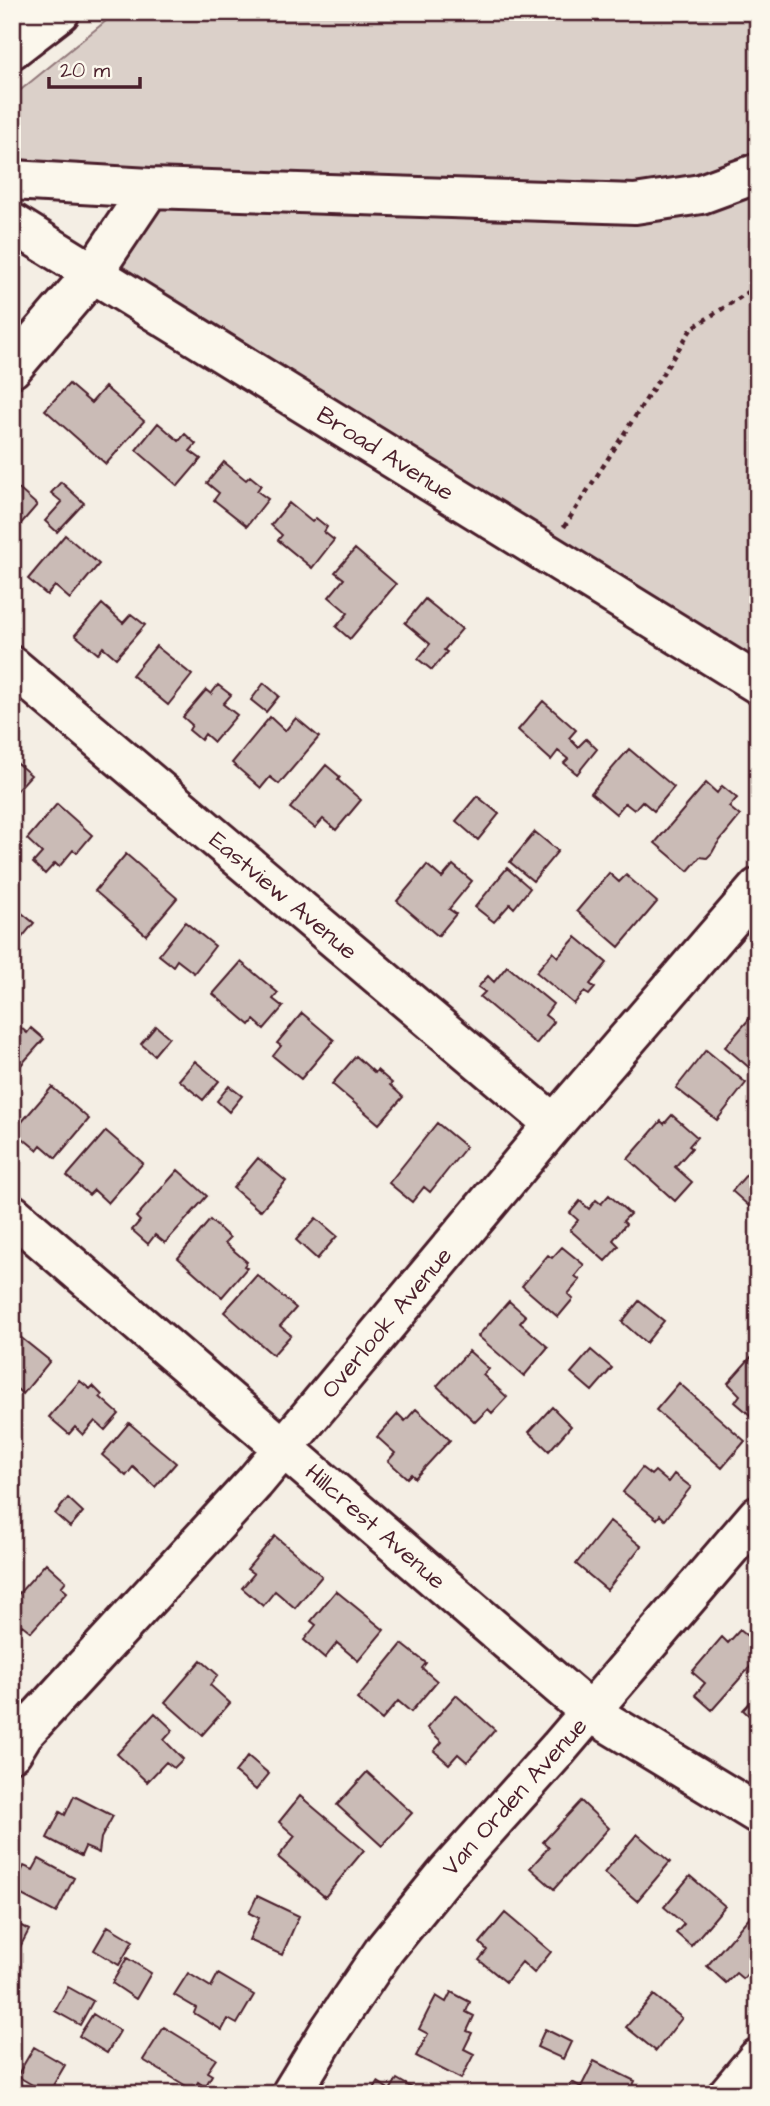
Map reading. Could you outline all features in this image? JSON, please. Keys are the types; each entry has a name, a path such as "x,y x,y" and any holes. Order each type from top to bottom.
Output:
{"main road":[{"path":"12,49 60,12"},
{"path":"12,180 150,188 635,204 701,194 758,173"},
{"path":"12,368 93,273 150,188"},
{"name":"Broad Avenue","path":"12,223 758,684"},
{"name":"Eastview Avenue","path":"12,666 554,1124"},
{"name":"Overlook Avenue","path":"16,1737 254,1483 554,1124 758,888"},
{"name":"Hillcrest Avenue","path":"12,1214 590,1712 758,1814"},
{"name":"Van Orden Avenue","path":"291,2094 385,1949 447,1873 590,1712 758,1515"},
{"path":"728,2094 758,2058"}],"path":[{"path":"548,555 574,509 692,328 758,286"}],"shaded area":[{"path":"117,12 758,12 758,684 93,273 189,178 12,158 12,97"}],"building":[{"path":"69,384 91,403 105,387 144,421 106,464 45,410"},
{"path":"158,423 179,441 185,434 196,444 190,451 201,459 178,486 136,450"},
{"path":"224,462 246,480 250,476 261,485 257,491 268,499 247,526 214,500 219,493 207,483"},
{"path":"61,482 84,503 57,532 45,521 62,502 51,493"},
{"path":"12,483 37,505 12,534"},
{"path":"289,503 312,522 316,518 327,527 324,532 334,540 312,568 278,540 282,535 271,525"},
{"path":"65,535 99,564 70,599 55,586 47,595 28,579"},
{"path":"355,549 396,584 350,639 336,627 348,613 329,597 344,579 335,572"},
{"path":"425,599 462,629 444,650 447,652 432,670 418,659 430,644 405,623"},
{"path":"102,604 123,623 131,614 145,625 116,658 103,647 98,654 75,635"},
{"path":"156,646 192,675 168,705 132,675"},
{"path":"264,683 279,696 266,712 251,700"},
{"path":"218,685 231,695 223,704 237,715 214,742 205,734 201,740 189,730 192,725 183,717 206,690 211,694"},
{"path":"543,701 576,730 569,738 578,747 586,739 597,749 577,774 564,763 568,759 558,751 551,760 518,730"},
{"path":"270,717 285,731 296,718 319,737 279,784 270,777 261,788 232,763"},
{"path":"629,749 674,787 654,811 642,801 634,810 625,803 616,814 591,793"},
{"path":"12,759 31,775 12,796"},
{"path":"326,765 340,777 338,780 361,800 336,830 323,819 315,828 290,808"},
{"path":"706,783 717,793 722,786 737,798 729,807 740,816 712,853 707,858 700,857 688,871 655,843"},
{"path":"477,796 499,814 478,840 456,821"},
{"path":"57,804 92,835 77,853 73,850 59,867 55,863 45,874 33,863 42,853 27,839"},
{"path":"535,832 558,851 533,881 510,862"},
{"path":"126,854 177,898 146,935 95,891"},
{"path":"427,865 442,878 453,865 472,881 449,909 456,914 438,936 397,901"},
{"path":"507,868 530,888 514,908 510,904 494,922 475,907"},
{"path":"609,873 619,882 626,875 657,902 619,947 577,911"},
{"path":"17,909 34,923 20,940 12,934 12,914"},
{"path":"185,922 215,946 194,973 177,960 173,966 159,955"},
{"path":"576,937 607,963 590,984 595,988 589,995 584,992 574,1004 536,972 553,952 558,957"},
{"path":"241,962 278,993 273,999 283,1007 264,1029 254,1020 250,1025 213,994"},
{"path":"507,966 553,1004 545,1015 554,1022 536,1044 480,997 485,992 478,987 488,976 494,982"},
{"path":"756,1011 758,1012 758,1075 725,1047"},
{"path":"302,1013 334,1040 301,1079 273,1056 281,1046 277,1043"},
{"path":"12,1020 27,1033 31,1028 44,1039 12,1075"},
{"path":"156,1026 169,1037 154,1055 141,1044"},
{"path":"706,1050 746,1083 717,1120 676,1088"},
{"path":"356,1056 375,1073 377,1070 392,1083 390,1085 403,1097 379,1124 332,1084"},
{"path":"195,1061 219,1081 203,1100 179,1080"},
{"path":"229,1086 242,1096 229,1112 217,1101"},
{"path":"52,1087 89,1119 56,1158 41,1145 37,1150 14,1131"},
{"path":"672,1115 697,1137 689,1146 692,1148 675,1167 692,1182 675,1201 628,1159 661,1121 664,1124"},
{"path":"437,1123 466,1147 430,1192 424,1187 412,1202 389,1183"},
{"path":"106,1131 143,1163 108,1203 94,1190 89,1195 67,1176"},
{"path":"258,1158 286,1181 260,1211 233,1188"},
{"path":"755,1165 758,1168 758,1214 732,1191"},
{"path":"178,1170 207,1196 165,1243 155,1235 148,1244 132,1230 140,1221 136,1217"},
{"path":"609,1195 630,1214 623,1221 626,1224 613,1240 619,1246 605,1261 570,1230 578,1220 570,1213 580,1201 589,1209 596,1200 601,1204"},
{"path":"316,1218 337,1236 317,1259 296,1240"},
{"path":"210,1220 230,1238 225,1243 247,1262 244,1266 247,1268 222,1297 178,1258"},
{"path":"562,1247 584,1265 575,1276 580,1280 568,1294 573,1299 558,1317 522,1286 548,1255 552,1258"},
{"path":"257,1275 296,1308 280,1326 291,1335 273,1355 224,1312"},
{"path":"509,1301 526,1316 520,1323 548,1347 524,1376 478,1336"},
{"path":"639,1301 664,1321 646,1343 622,1322"},
{"path":"14,1332 50,1361 23,1394 12,1385"},
{"path":"591,1350 612,1368 592,1391 571,1373"},
{"path":"469,1351 489,1369 483,1375 507,1397 492,1413 488,1409 475,1422 437,1386"},
{"path":"751,1357 758,1363 757,1421 735,1402 740,1395 728,1383"},
{"path":"80,1381 90,1389 93,1386 102,1395 100,1397 119,1414 105,1430 95,1421 83,1435 75,1427 69,1434 49,1417"},
{"path":"679,1383 745,1441 722,1468 656,1410"},
{"path":"552,1407 571,1426 549,1451 529,1432"},
{"path":"416,1409 450,1440 415,1478 411,1474 407,1478 388,1461 395,1453 377,1437 398,1414 405,1421"},
{"path":"129,1423 176,1463 155,1487 133,1467 126,1476 102,1455"},
{"path":"642,1468 651,1475 655,1471 668,1482 674,1474 691,1487 665,1520 660,1515 657,1519 623,1492"},
{"path":"68,1498 83,1512 70,1527 55,1514"},
{"path":"610,1521 641,1546 607,1590 576,1564"},
{"path":"275,1536 322,1576 295,1608 275,1591 263,1606 242,1588 254,1574 247,1569"},
{"path":"46,1563 66,1581 61,1587 67,1592 31,1632 22,1625 13,1635 12,1601"},
{"path":"336,1591 384,1630 358,1661 337,1643 325,1658 304,1640 316,1625 311,1621"},
{"path":"740,1630 758,1645 758,1658 712,1710 695,1695 705,1683 692,1672 722,1637 728,1643"},
{"path":"402,1644 426,1663 422,1668 437,1681 411,1712 398,1701 382,1720 357,1699"},
{"path":"201,1660 218,1675 210,1685 230,1703 202,1735 165,1702"},
{"path":"758,1694 758,1730 754,1727 757,1723 743,1710"},
{"path":"456,1695 495,1730 467,1762 458,1754 449,1764 434,1751 442,1742 427,1728"},
{"path":"155,1713 173,1730 164,1740 183,1759 174,1768 166,1762 147,1782 117,1754"},
{"path":"248,1756 269,1774 256,1790 235,1772"},
{"path":"367,1772 412,1813 382,1846 337,1805"},
{"path":"74,1796 113,1816 101,1838 99,1853 85,1847 81,1856 47,1838 60,1812 65,1815"},
{"path":"300,1796 364,1850 325,1897 278,1857 295,1836 279,1822"},
{"path":"581,1801 609,1828 554,1889 530,1868 549,1847 543,1842"},
{"path":"637,1834 670,1862 637,1901 604,1873"},
{"path":"39,1859 74,1878 56,1913 12,1890 24,1866 33,1870"},
{"path":"690,1876 725,1906 691,1946 676,1933 684,1924 664,1907"},
{"path":"257,1896 299,1916 282,1955 249,1940 259,1918 249,1913"},
{"path":"758,1907 758,1962 743,1979 736,1973 726,1983 707,1966"},
{"path":"505,1913 551,1952 534,1973 522,1962 506,1982 479,1960 487,1950 480,1943"},
{"path":"12,1921 29,1930 12,1962"},
{"path":"108,1926 133,1941 119,1965 94,1950"},
{"path":"127,1958 151,1973 136,1999 112,1983"},
{"path":"188,1973 211,1987 218,1974 254,1995 237,2024 228,2019 222,2030 194,2013 196,2008 174,1995"},
{"path":"68,1987 93,2001 80,2025 55,2011"},
{"path":"451,1992 470,2002 466,2012 474,2016 467,2031 472,2033 464,2049 474,2054 461,2079 416,2056 428,2034 419,2029 436,1996 446,2002"},
{"path":"654,1995 682,2018 656,2051 626,2027"},
{"path":"93,2014 120,2031 107,2053 79,2036"},
{"path":"164,2027 216,2059 207,2072 212,2075 205,2087 198,2082 193,2090 143,2060"},
{"path":"545,2029 571,2042 563,2059 537,2047"},
{"path":"34,2047 65,2065 48,2094 17,2076"},
{"path":"594,2061 635,2081 629,2094 566,2094 572,2082 581,2087"},
{"path":"397,2079 414,2089 412,2094 371,2094 378,2082 390,2090"}]}
